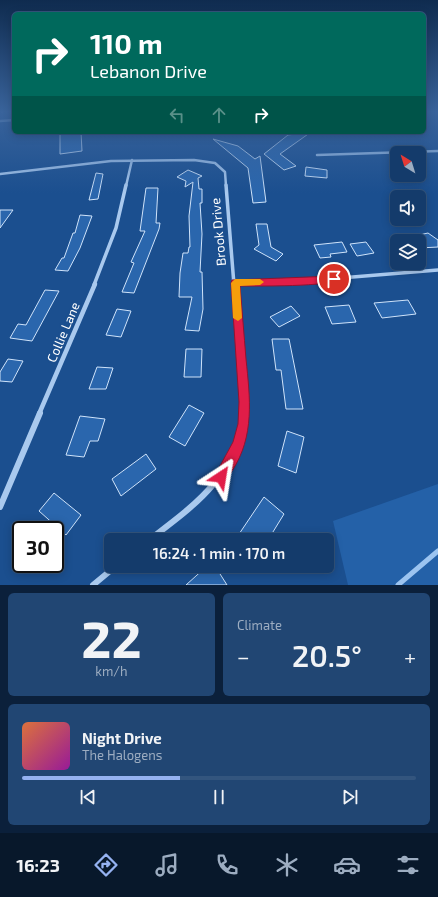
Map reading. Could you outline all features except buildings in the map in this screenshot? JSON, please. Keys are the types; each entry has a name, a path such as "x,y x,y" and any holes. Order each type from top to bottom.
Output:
{"street":[{"path":"317,155 438,151"},
{"path":"0,174 98,162 132,160"},
{"name":"Brook Drive","path":"132,160 204,160 215,163 224,169 235,283 244,402 244,424 239,443 228,466 205,496 158,533"},
{"name":"Collie Lane","path":"0,508 107,254 132,160"},
{"path":"235,283 304,282 438,270"},
{"path":"93,585 108,573"}],"shaded area":[{"path":"438,484 438,585 348,585 333,521"}],"waterway":[{"path":"398,585 438,551"}],"slow traffic":[{"path":"238,318 235,283 260,282"}],"route":[{"path":"221,477 232,460 239,443 244,424 244,402 235,283 304,282 334,279"}]}
